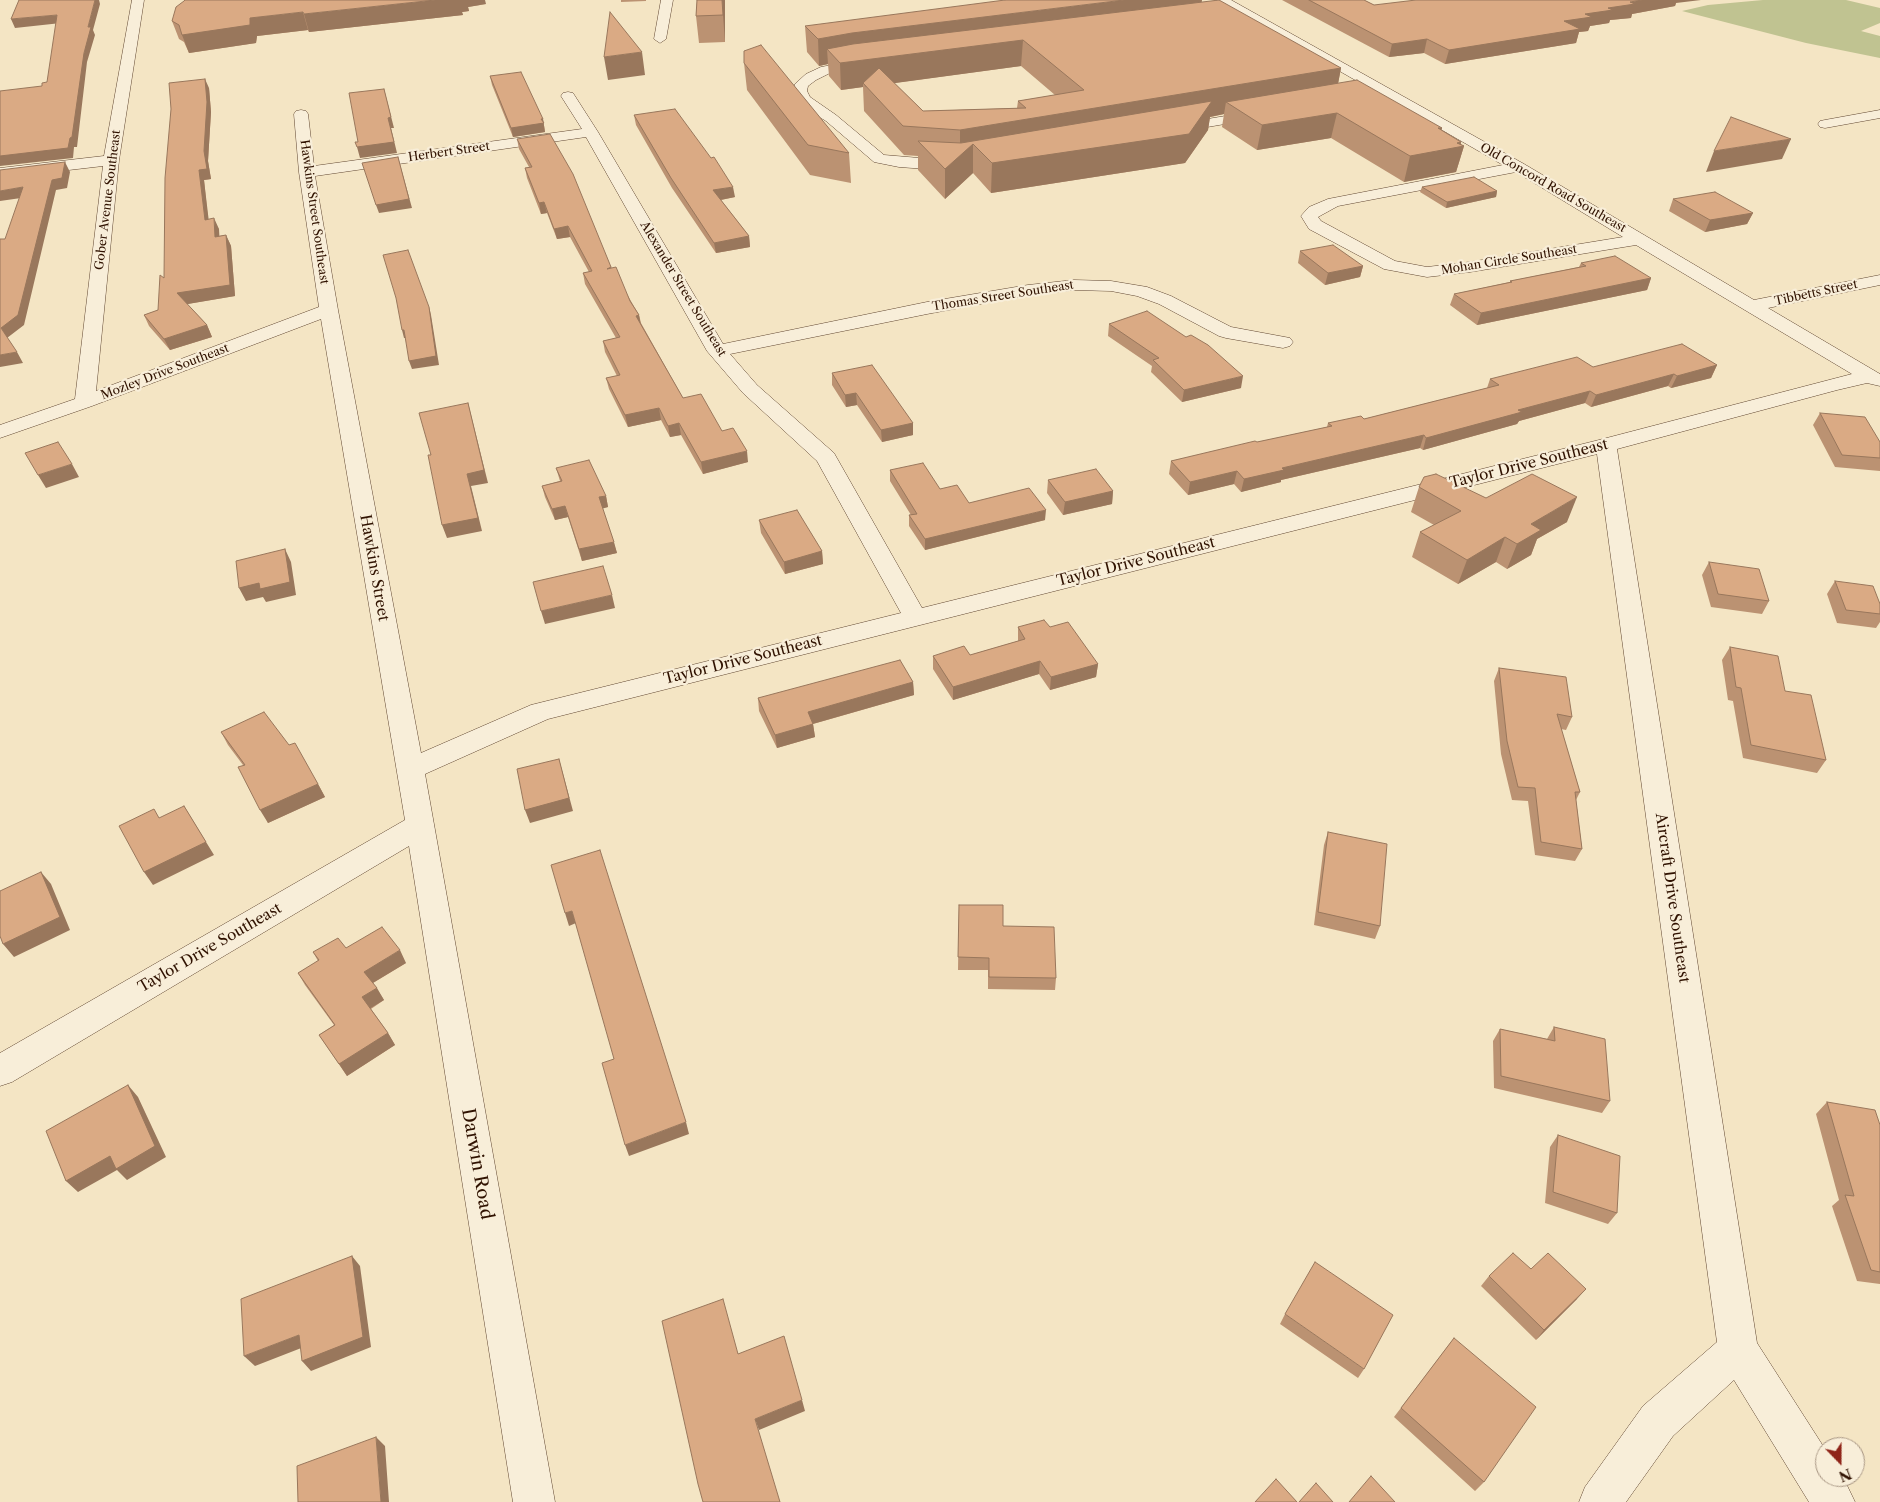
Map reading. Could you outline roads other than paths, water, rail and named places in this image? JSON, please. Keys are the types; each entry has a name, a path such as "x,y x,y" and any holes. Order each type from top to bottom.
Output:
{"street":[{"name":"Gober Avenue Southeast","path":"85,402 111,160 138,0"},
{"path":"660,39 668,0"},
{"name":"Old Concord Road Southeast","path":"1222,0 1518,167 1875,380"},
{"path":"1232,19 1250,16"},
{"path":"882,61 826,70 811,77 802,84 800,91 808,104 831,118 879,159 938,166 967,165"},
{"path":"1366,96 1386,93"},
{"name":"Alexander Street Southeast","path":"568,96 591,132 717,351 750,389 826,458 916,617"},
{"path":"1160,131 1277,111"},
{"name":"Hawkins Street Southeast","path":"301,114 307,172 329,310"},
{"path":"1825,124 1880,114"},
{"name":"Herbert Street","path":"307,172 591,132"},
{"path":"0,173 111,160"},
{"name":"Mohan Circle Southeast","path":"1518,167 1334,202 1315,210 1309,216 1315,225 1390,266 1427,272 1641,239"},
{"name":"Tibbetts Street","path":"1752,306 1880,280"},
{"name":"Thomas Street Southeast","path":"717,351 926,308 1074,284 1111,286 1141,291 1165,300 1226,332 1283,342"},
{"name":"Mozley Drive Southeast","path":"0,432 329,310"},
{"name":"Hawkins Street","path":"329,310 420,825"},
{"name":"Taylor Drive Southeast","path":"410,769 540,712 1606,445 1835,384 1875,380"},
{"name":"Aircraft Drive Southeast","path":"1606,445 1738,1350 1834,1502"},
{"name":"Taylor Drive Southeast","path":"0,1071 420,825"},
{"name":"Darwin Road","path":"420,825 534,1502"},
{"path":"1600,1502 1658,1420 1738,1350"}]}
